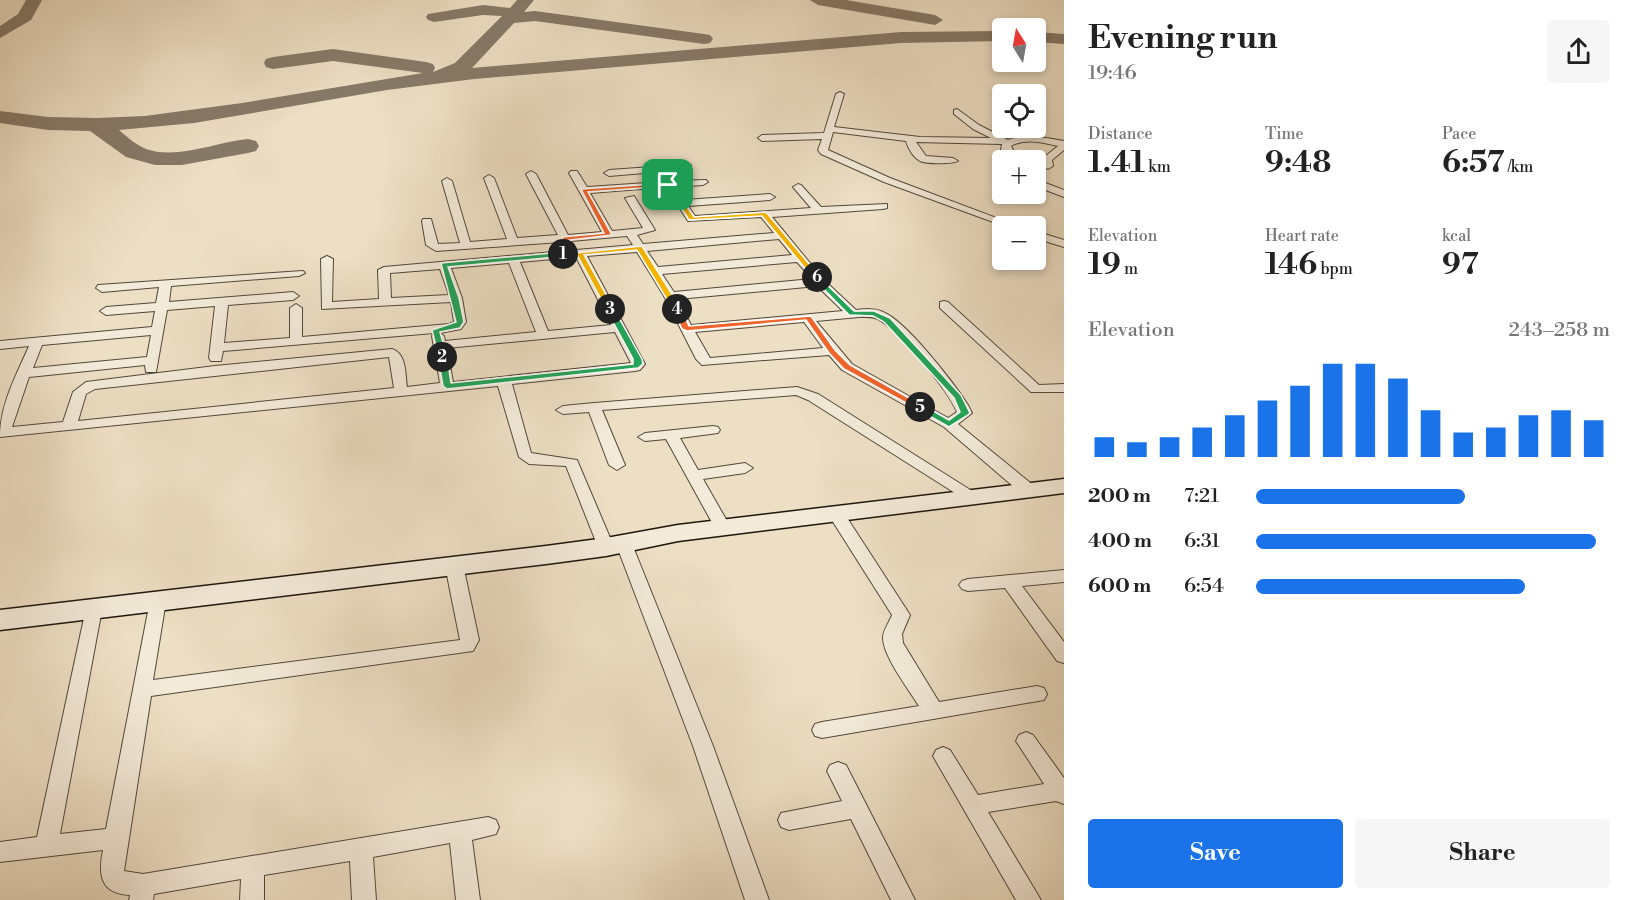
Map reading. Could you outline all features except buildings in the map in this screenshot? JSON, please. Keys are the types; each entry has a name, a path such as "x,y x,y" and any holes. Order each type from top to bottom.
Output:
{"street":[{"path":"840,94 823,150 957,207 992,219"},
{"path":"957,112 974,125 1006,142"},
{"path":"958,125 974,125"},
{"path":"762,138 829,132 910,139 1006,142 1032,139 1064,145"},
{"path":"910,139 913,148 923,159 953,161"},
{"path":"1006,142 1006,150"},
{"path":"1048,166 1047,159 1064,145"},
{"path":"657,168 690,218 695,220 883,206"},
{"path":"609,173 657,168 688,168"},
{"path":"574,173 609,235"},
{"path":"37,342 25,373 7,399 1,432 635,367 638,364 637,359 576,253 564,238 531,174"},
{"path":"489,178 513,242"},
{"path":"447,181 466,246"},
{"path":"584,190 703,182"},
{"path":"798,187 819,211"},
{"path":"1046,187 1064,194"},
{"path":"681,203 770,196"},
{"path":"427,221 433,247 650,230 630,198"},
{"path":"764,214 820,282 852,313"},
{"path":"630,233 670,296 707,362 832,351"},
{"path":"385,303 384,270 781,236"},
{"path":"1046,237 1062,242"},
{"path":"327,258 326,306 456,298"},
{"path":"655,271 801,258"},
{"path":"513,259 544,336"},
{"path":"217,348 436,330 457,326 460,322 456,298 444,265"},
{"path":"102,288 166,284 219,274 299,273"},
{"path":"271,275 271,297"},
{"path":"670,296 820,282"},
{"path":"149,378 166,284"},
{"path":"106,311 271,297 294,302 308,360"},
{"path":"215,370 222,302"},
{"path":"944,304 1032,387 1041,391 1064,388"},
{"path":"687,329 852,313 874,313 887,320 947,384 964,406 965,413 949,424"},
{"path":"808,318 847,367 949,424 1027,489"},
{"path":"440,345 620,328"},
{"path":"0,345 159,330"},
{"path":"436,330 447,386"},
{"path":"70,424 80,392 91,385 308,360 392,353 396,357 401,391"},
{"path":"25,373 153,360"},
{"path":"504,381 524,454 529,459 572,463 615,545 703,746 757,900"},
{"path":"563,410 797,391 813,397 972,496"},
{"path":"594,407 617,465"},
{"path":"645,437 713,430"},
{"path":"671,435 723,528"},
{"path":"694,475 745,468"},
{"path":"0,620 454,566 723,528 1027,489 1062,488"},
{"path":"836,514 901,615 892,634 892,641 901,660 934,711"},
{"path":"142,689 466,646 470,640 454,566"},
{"path":"968,585 1064,576"},
{"path":"1010,582 1064,656"},
{"path":"157,601 116,838 112,876 121,884 142,892 253,866 488,827"},
{"path":"47,846 93,609"},
{"path":"822,729 1036,694"},
{"path":"972,805 1063,793 1026,741"},
{"path":"943,756 1029,900"},
{"path":"838,771 903,900"},
{"path":"789,820 856,808"},
{"path":"460,832 468,900"},
{"path":"0,852 116,838"},
{"path":"361,848 364,900"},
{"path":"252,900 253,866"}],"taxiway":[{"path":"0,33 25,17 34,0"},
{"path":"438,77 462,67 526,0"},
{"path":"818,0 935,20"},
{"path":"434,17 493,9 512,14"},
{"path":"509,18 535,16 704,39"},
{"path":"92,125 194,117 387,84 474,73 901,38 992,36"},
{"path":"1046,38 1064,39"},
{"path":"273,63 333,55 426,68"},
{"path":"0,117 48,123 92,125"},
{"path":"92,125 104,130 134,152 155,158 182,158 248,146"}],"route":[{"path":"668,185 690,218 695,220 764,214 820,282 852,313 874,313 887,320 958,397 964,406 965,413 961,418 949,424 855,372 839,360 808,318 687,329 670,296 640,248 580,253 637,359 638,364 635,367 447,386 436,330 457,326 460,322 456,298 444,265 573,253 564,238 609,235 584,190 668,185"}]}
